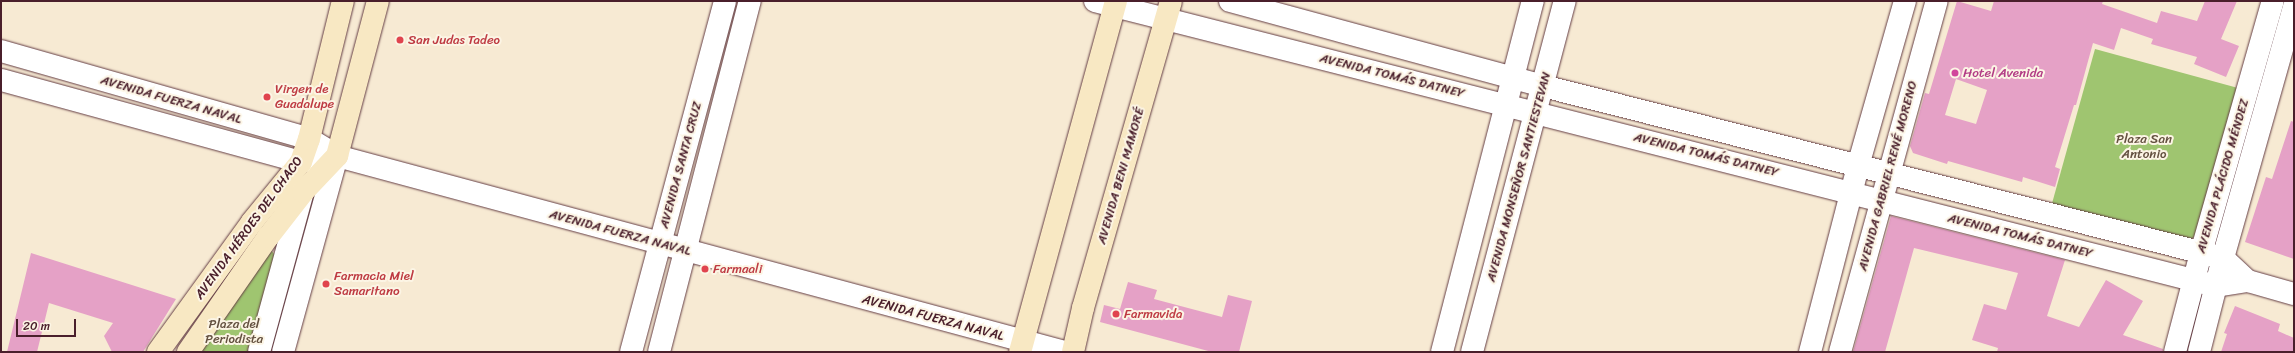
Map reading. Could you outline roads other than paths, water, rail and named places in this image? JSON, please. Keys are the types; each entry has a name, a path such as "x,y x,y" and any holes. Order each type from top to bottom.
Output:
{"main road":[{"name":"AVENIDA HÉROES DEL CHACO","path":"158,352 252,222 301,162 309,139 343,1"},
{"name":"AVENIDA HÉROES DEL CHACO","path":"188,352 268,236 303,192 337,156 378,1"},
{"path":"1021,347 1108,3"},
{"name":"AVENIDA BENI MAMORÉ","path":"1073,352 1083,308 1168,11"}],"street":[{"name":"AVENIDA SANTA CRUZ","path":"631,352 725,1"},
{"name":"AVENIDA SANTA CRUZ","path":"659,352 750,1"},
{"name":"AVENIDA TOMÁS DATNEY","path":"1230,1 1543,86 2223,258 2248,281"},
{"path":"1442,352 1512,77 1533,1"},
{"name":"AVENIDA MONSEÑOR SANTIESTEVAN","path":"1472,352 1565,1"},
{"path":"1810,352 1858,166 1905,1"},
{"name":"AVENIDA GABRIEL RENÉ MORENO","path":"1840,352 1880,200 1937,1"},
{"name":"AVENIDA PLÁCIDO MÉNDEZ","path":"2175,352 2201,253 2273,1"},
{"name":"AVENIDA TOMÁS DATNEY","path":"1108,3 1168,11 1536,112 2216,286 2248,281 2294,294"},
{"name":"AVENIDA PLÁCIDO MÉNDEZ","path":"2199,352 2223,258 2294,7"},
{"name":"AVENIDA FUERZA NAVAL","path":"1,51 309,139 337,156 686,251 1021,347 1065,352"},
{"name":"AVENIDA FUERZA NAVAL","path":"1,80 301,162 337,156"},
{"path":"283,352 337,156"},
{"path":"259,352 303,192 301,162"}],"place":[{"name":"San Judas Tadeo","path":"400,40"},
{"name":"Hotel Avenida","path":"1955,73"},
{"name":"Virgen de Guadalupe","path":"267,97"},
{"name":"Farmaali","path":"705,269"},
{"name":"Farmacia Miel Samaritano","path":"326,284"},
{"name":"Farmavida","path":"1116,314"}],"park label":[{"name":"Plaza San Antonio","path":"2144,148"},
{"name":"Plaza del Periodista","path":"234,332"}]}
